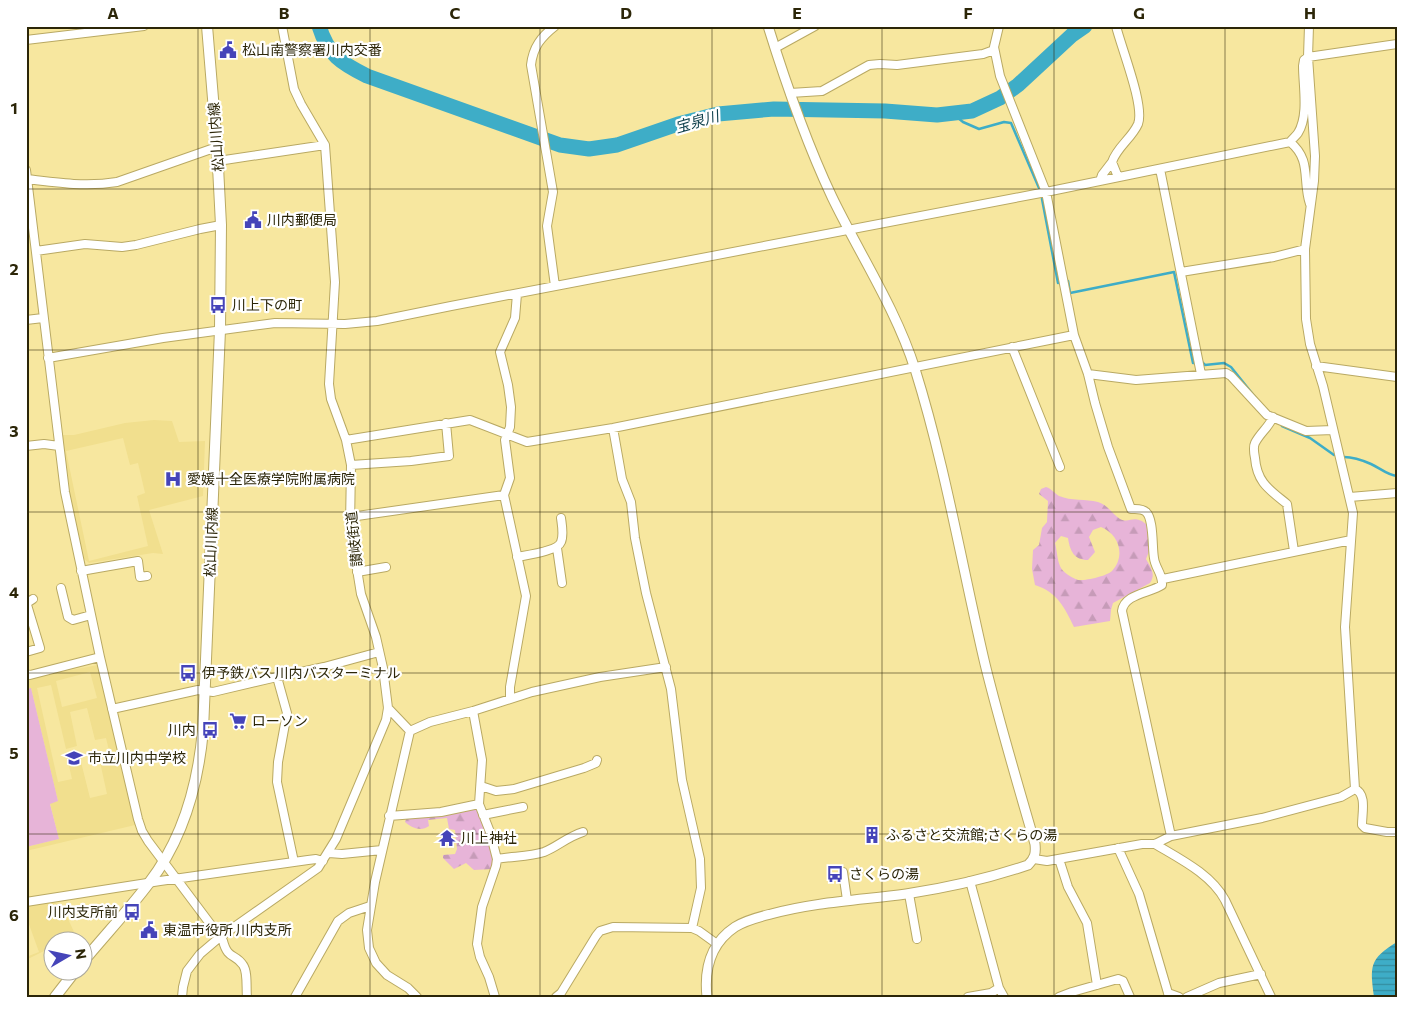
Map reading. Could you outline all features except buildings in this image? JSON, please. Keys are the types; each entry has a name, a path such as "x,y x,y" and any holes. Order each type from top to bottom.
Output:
{"main road":[{"name":"松山川内線","path":"92,950 150,882 164,861 178,834 186,817 197,776 203,730 220,330 221,225 207,26"},
{"path":"54,997 68,980"}],"street":[{"path":"26,40 144,26"},
{"name":"讃岐街道","path":"282,26 294,89 325,145 335,282 329,384 331,399 346,440 351,465 350,516 357,572 361,594 379,652 388,708"},
{"path":"555,26 544,35 535,47 531,65 553,192 547,226 555,286"},
{"path":"707,997 706,979 711,956 717,944 736,927 754,919 802,906 909,894 970,881 1021,867 1034,859 1035,844 994,700 949,502 914,368 896,322 817,164 799,118 768,26"},
{"path":"775,48 815,26"},
{"path":"998,26 994,50 1010,104 1046,192 1074,335 1088,374 1095,404 1131,509 1142,510 1149,516 1153,557 1162,579 1162,584 1126,602 1122,611 1171,836"},
{"path":"1100,181 1102,175 1112,162 1114,155 1138,125 1140,116 1136,94 1116,26"},
{"path":"1309,26 1308,57 1315,156 1305,249 1306,320 1310,344 1323,386 1353,513 1345,627 1355,789"},
{"path":"48,358 220,330 275,324 345,324 377,321 1046,192 1290,142 1298,133 1302,121 1304,108 1304,60 1308,57 1397,44"},
{"path":"792,97 822,91 868,65 896,65 983,54 994,50"},
{"path":"1290,142 1304,158 1306,193 1311,206"},
{"path":"218,161 325,145"},
{"path":"27,183 77,185 117,182 217,147"},
{"path":"1112,162 1118,177"},
{"path":"1160,169 1201,374"},
{"path":"26,170 65,492 100,657 142,831 175,879 220,937 226,951 239,961 244,968 247,997"},
{"path":"36,251 85,244 122,247 200,228 221,225"},
{"path":"1181,272 1274,257 1305,249"},
{"path":"510,698 510,687 526,596 504,495 510,478 505,440 510,427 511,407 500,352 514,318 516,294"},
{"path":"26,320 43,318"},
{"path":"346,440 470,420 527,442 536,441 614,428 1074,335"},
{"path":"1012,347 1060,468"},
{"path":"1316,366 1397,378"},
{"path":"1088,374 1136,380 1226,373 1237,382 1261,410 1273,417 1306,431 1333,430"},
{"path":"1273,417 1271,423 1255,443 1255,465 1264,484 1271,492 1288,504 1294,551"},
{"path":"351,465 450,456 446,423"},
{"path":"614,428 622,479 631,502 635,538 646,593 671,689 681,773 702,867 701,888 692,928"},
{"path":"26,446 44,444 59,446"},
{"path":"1350,497 1397,493"},
{"path":"350,516 504,495"},
{"path":"517,558 557,548 562,542 563,534 560,518"},
{"path":"1162,579 1351,540"},
{"path":"557,548 562,583"},
{"path":"81,571 122,568 138,562 140,577 147,576"},
{"path":"357,572 386,567"},
{"path":"61,588 68,617 72,620 91,615"},
{"path":"26,652 40,648 27,606 27,602 33,598"},
{"path":"112,709 198,690 213,692 324,667 379,652"},
{"path":"26,674 30,675 100,657"},
{"path":"410,731 430,722 473,711 532,692 600,676 666,667"},
{"path":"277,677 287,713 278,762 277,782 294,862"},
{"path":"388,708 410,731"},
{"path":"182,997 187,971 200,954 220,937 314,872 323,861 339,833 386,720 388,708"},
{"path":"473,711 482,760 479,804 497,859 482,907 477,944 480,957 490,977 495,997"},
{"path":"410,731 389,816 370,906 367,930 372,956 376,963 417,997"},
{"path":"481,786 496,791 514,789 584,768 596,763 597,760"},
{"path":"1034,859 1047,861 1142,844 1155,844 1171,836 1262,818 1341,797 1355,789"},
{"path":"1355,789 1360,791 1363,796 1362,824 1365,828 1397,832"},
{"path":"389,816 427,813 479,804"},
{"path":"483,814 523,807"},
{"path":"497,859 525,856 545,851 566,838 583,832"},
{"path":"1155,844 1216,885 1272,997"},
{"path":"1118,848 1139,894 1165,995 1179,997"},
{"path":"328,853 338,854 382,850"},
{"path":"26,902 312,859 323,861"},
{"path":"1059,859 1068,887 1087,923 1097,984"},
{"path":"843,872 847,900"},
{"path":"970,881 999,988 1004,997"},
{"path":"909,894 917,939"},
{"path":"295,997 338,921 350,913 370,906"},
{"path":"556,997 596,936 600,932 613,927 692,928 717,944"},
{"path":"1187,997 1219,983 1261,974"},
{"path":"1059,997 1097,984 1118,980 1123,981 1130,997"},
{"path":"968,997 991,993 999,988"}],"shaded area":[{"name":"愛媛十全医療学院附属病院","path":"154,420 172,421 179,442 205,441 203,496 149,510 163,554 153,553 89,563 83,558 72,509 62,435 74,435 125,423","holes":["123,438 130,465 138,463 145,493 137,496 148,546 89,561 66,451"]},
{"name":"市立川内中学校","path":"98,665 135,825 26,851 26,847 59,839 50,803 58,801 31,688 26,689 26,678","holes":["90,672 97,698 62,707 56,681","51,685 66,749 77,746 70,712 87,708 95,740 106,738 111,759 100,762 107,794 90,798 79,754 67,757 72,779 58,782 37,688"]},
{"path":"51,900 63,908 73,930 42,930 42,952 26,960 26,957 39,952 26,916 26,905"}],"green space":[{"path":"1046,487 1064,498 1098,502 1105,505 1120,519 1135,519 1146,524 1150,549 1146,559 1152,571 1152,580 1150,583 1113,603 1110,621 1074,627 1064,607 1055,596 1035,585 1032,569 1033,550 1039,545 1042,528 1047,522 1048,501 1039,494 1041,489","holes":["1101,527 1107,530 1116,540 1119,552 1119,559 1112,571 1091,579 1078,580 1061,568 1055,543 1061,536 1068,538 1070,547 1076,556 1083,560 1088,560 1095,552 1089,537 1093,530"]},
{"path":"31,688 58,801 50,804 59,839 26,847 26,689"},
{"path":"476,807 479,810 494,859 492,869 474,870 466,863 454,869 443,858 443,855 455,854 457,849 455,830 449,829 447,818 428,820 429,826 423,829 405,822 407,817"}],"water":[{"path":"1397,942 1397,997 1374,997 1372,970 1376,959 1381,953"}],"waterway":[{"name":"宝泉川","path":"319,26 331,51 350,67 367,76 560,145 589,149 617,145 678,124 718,114 774,109 885,111 937,115 972,111 1000,98 1018,85 1072,35 1085,26"},
{"path":"953,114 963,122 979,129 1004,122 1011,123 1039,188"},
{"path":"1042,199 1058,283"},
{"path":"1068,281 1070,293 1174,272 1193,363 1196,363"},
{"path":"1202,362 1205,365 1224,363 1231,367 1259,402"},
{"path":"1282,426 1310,438 1334,455"},
{"path":"1344,457 1364,461 1397,476"}],"place":[{"name":"松山南警察署川内交番","path":"228,50"},
{"name":"川内郵便局","path":"253,220"},
{"name":"川上下の町","path":"218,305"},
{"name":"愛媛十全医療学院附属病院","path":"173,479"},
{"name":"伊予鉄バス 川内バスターミナル","path":"188,673"},
{"name":"ローソン","path":"238,721"},
{"name":"川内","path":"210,730"},
{"name":"市立川内中学校","path":"74,758"},
{"name":"ふるさと交流館;さくらの湯","path":"872,835"},
{"name":"川上神社","path":"447,838"},
{"name":"さくらの湯","path":"835,874"},
{"name":"川内支所前","path":"132,912"},
{"name":"東温市役所 川内支所","path":"149,930"}]}
